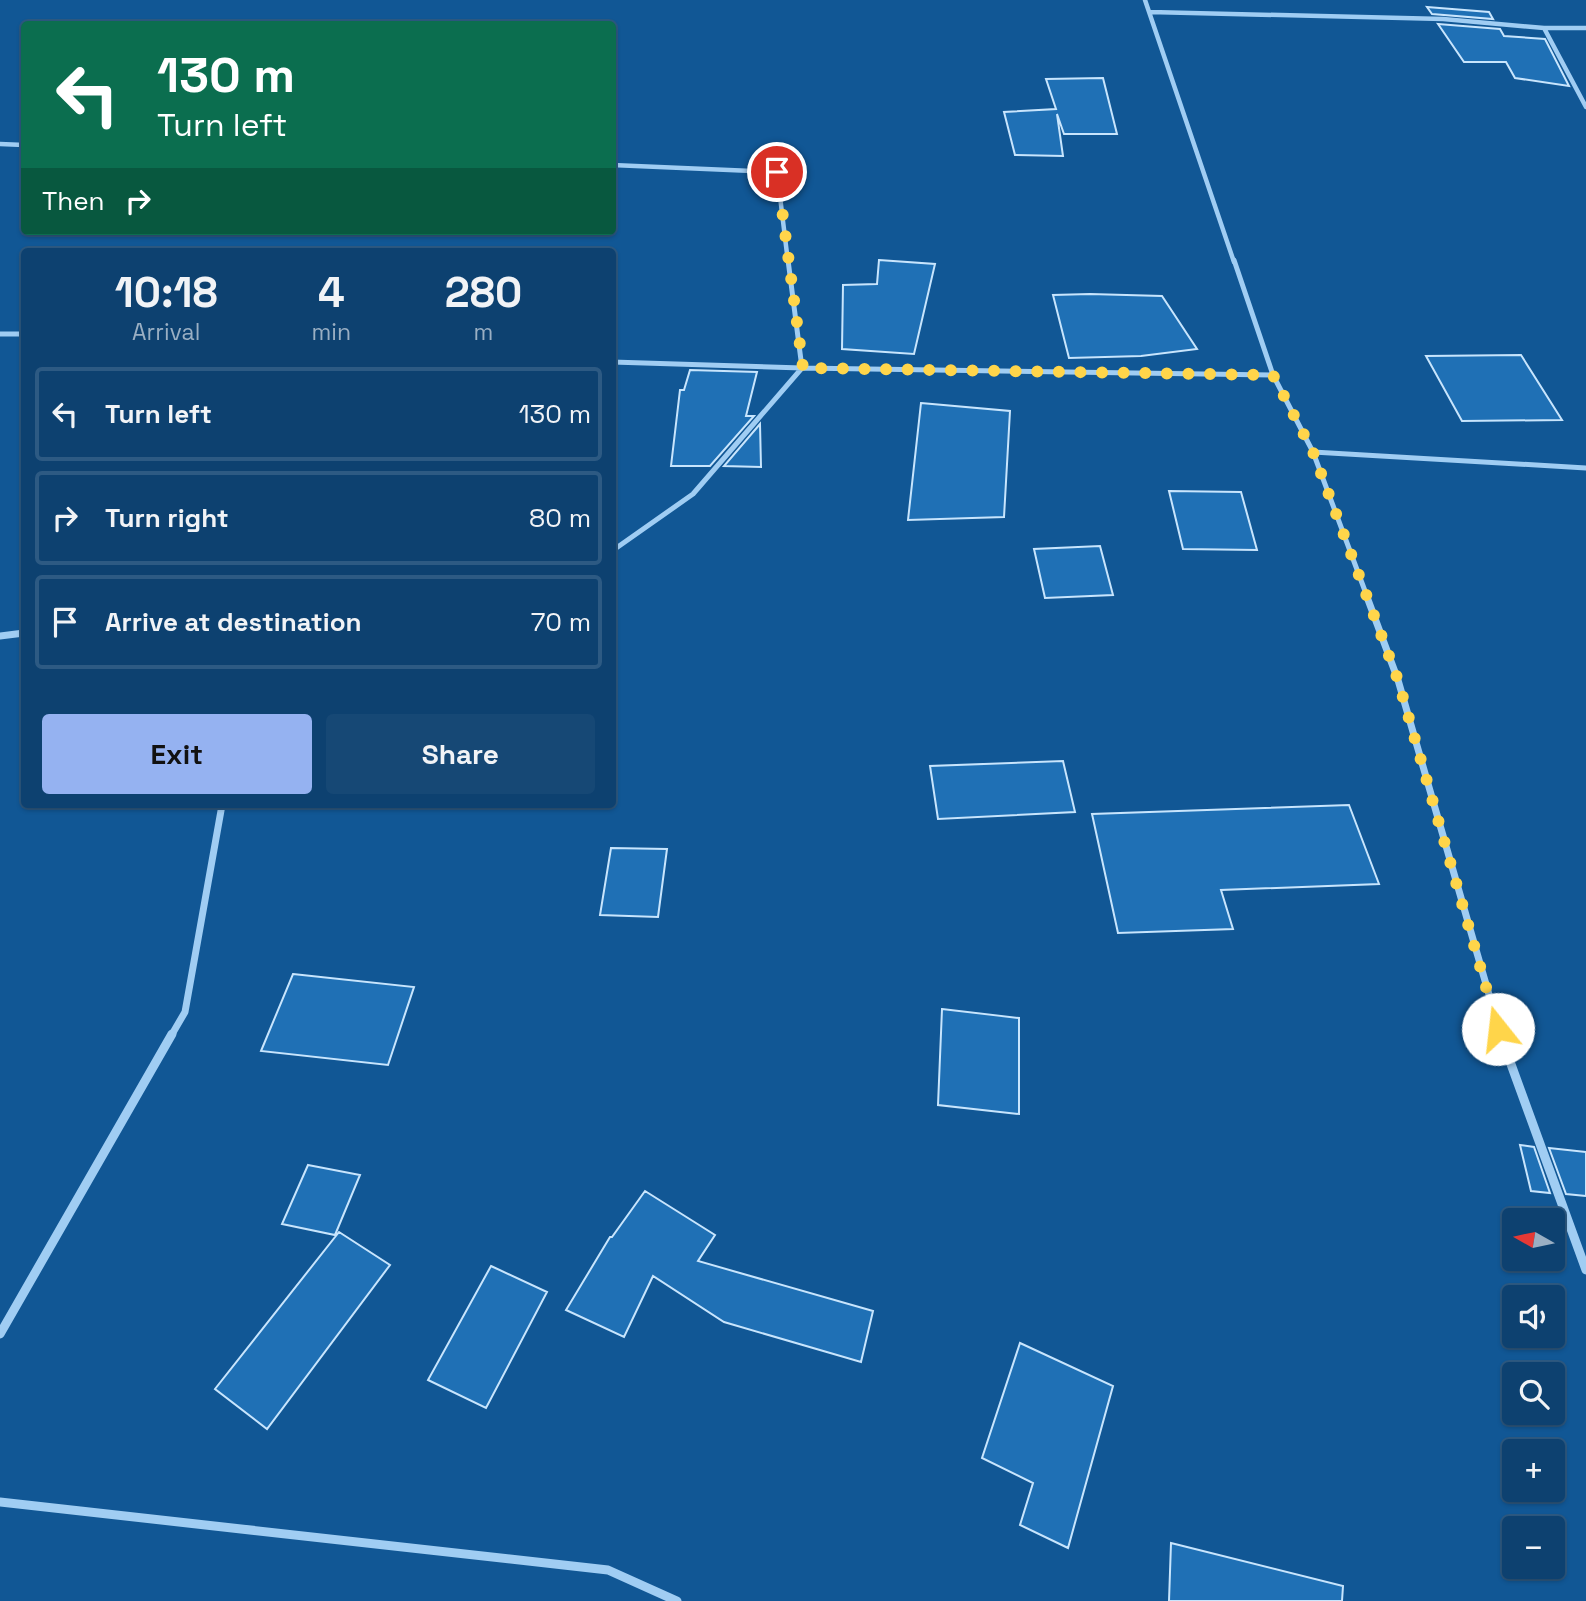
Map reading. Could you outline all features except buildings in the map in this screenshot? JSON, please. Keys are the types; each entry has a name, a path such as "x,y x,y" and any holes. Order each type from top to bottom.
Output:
{"street":[{"path":"1145,0 1273,375 1313,452 1398,680 1498,1029 1586,1270"},
{"path":"1150,12 1443,19 1544,28 1586,28"},
{"path":"1544,28 1586,107"},
{"path":"0,144 21,145"},
{"path":"616,164 777,172 803,368 693,494 616,548"},
{"path":"0,334 21,334"},
{"path":"616,362 803,368 1273,375"},
{"path":"1313,452 1586,467"},
{"path":"0,636 21,633"},
{"path":"0,1334 185,1012 221,808"},
{"path":"0,1502 608,1570 677,1601"}],"route":[{"path":"777,172 803,368 1273,375 1313,452 1398,680 1498,1029"}]}
